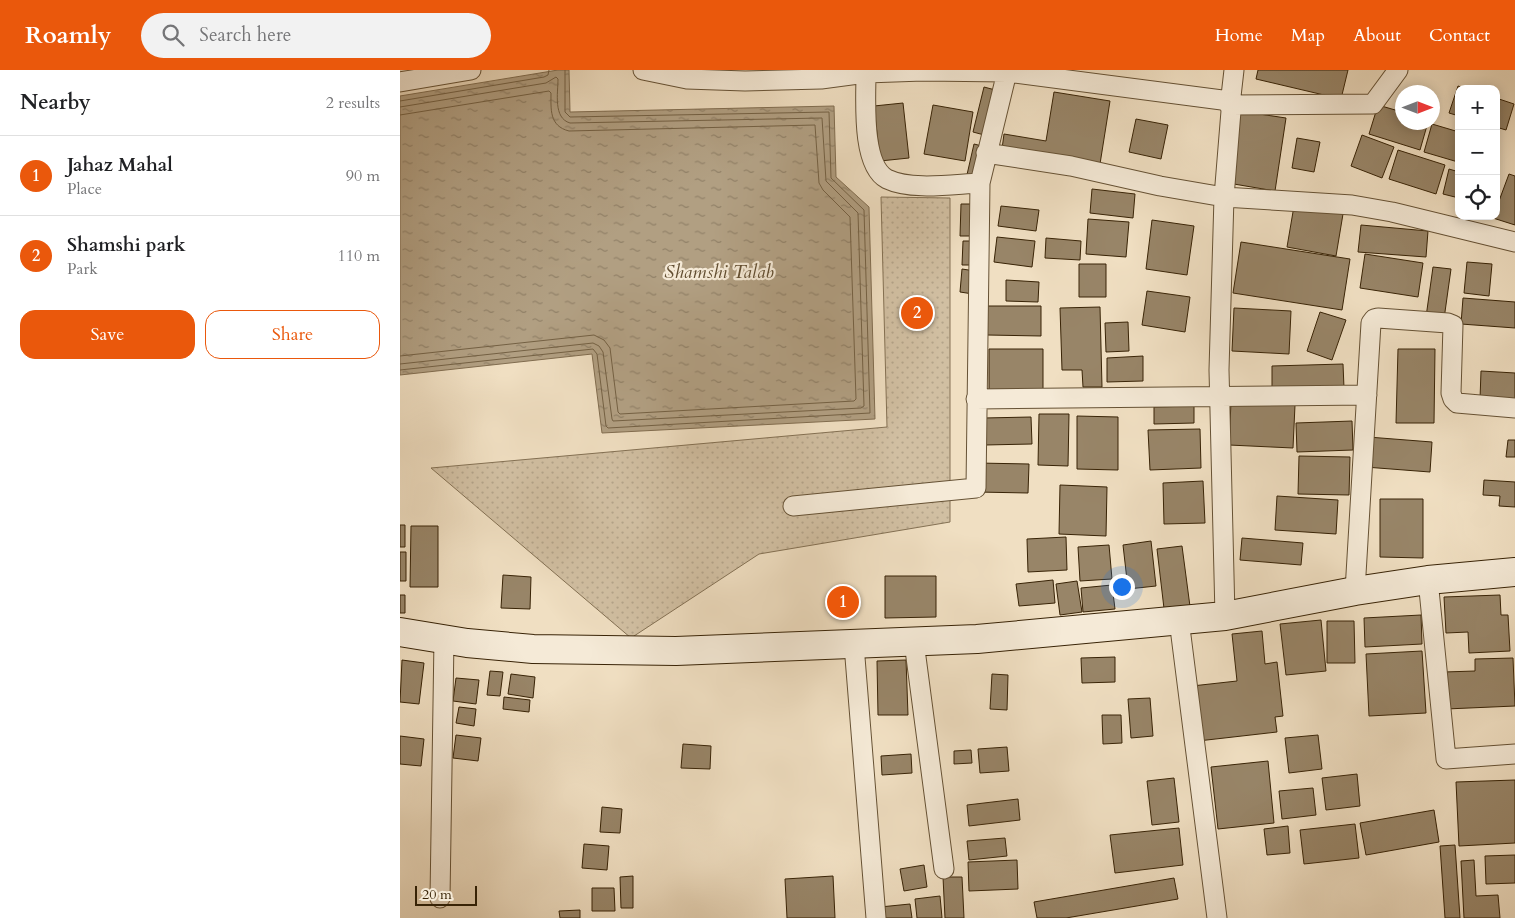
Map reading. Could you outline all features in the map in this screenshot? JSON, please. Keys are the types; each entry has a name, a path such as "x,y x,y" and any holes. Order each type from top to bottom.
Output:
{"street":[{"path":"400,82 471,70"},
{"path":"643,70 687,78 745,81 822,79 866,73 923,71 1007,72 1222,100 1230,105 1373,104 1398,70"},
{"path":"1225,616 1219,397 1224,197 1234,70"},
{"path":"793,506 976,488 980,183 1007,72"},
{"path":"866,73 868,143 874,164 880,173 888,179 905,184 928,186 980,183"},
{"path":"986,153 1070,166 1160,186 1224,197 1352,205 1392,212 1515,242"},
{"path":"1355,591 1371,323 1374,319 1448,323 1453,326 1451,393 1453,400 1457,403 1515,408"},
{"path":"976,399 1367,396"},
{"path":"400,632 533,649 676,651 978,639 1225,616 1355,591 1428,580 1515,572"},
{"path":"1428,580 1446,759 1515,754"},
{"path":"1179,620 1217,918"},
{"path":"440,898 444,639"},
{"path":"914,642 944,869"},
{"path":"854,645 876,918"}],"shaded area":[{"path":"881,197 950,198 950,522 759,554 631,638 431,468 887,427"}],"water":[{"name":"Shamshi Talab","path":"558,70 569,70 570,112 834,106 836,177 869,207 875,419 602,433 592,354 400,375 400,96"}],"building":[{"path":"1258,70 1348,70 1341,99 1256,79"},
{"path":"984,87 999,91 988,136 973,132"},
{"path":"1054,92 1110,101 1100,164 1002,149 1004,134 1046,141"},
{"path":"1455,95 1455,115 1449,113"},
{"path":"1500,99 1514,104 1506,130 1500,128"},
{"path":"903,103 909,158 880,161 874,106"},
{"path":"933,105 973,112 965,161 924,154"},
{"path":"1378,105 1395,110 1395,130 1426,130 1420,150 1369,134"},
{"path":"1239,111 1286,118 1275,191 1228,183"},
{"path":"1136,119 1168,125 1161,159 1129,152"},
{"path":"1440,126 1455,131 1455,161 1424,152 1430,130 1440,130"},
{"path":"1362,135 1394,147 1382,178 1351,166"},
{"path":"1297,138 1320,142 1314,172 1292,168"},
{"path":"974,144 986,147 978,182 966,179"},
{"path":"1398,150 1445,165 1436,194 1389,179"},
{"path":"1449,169 1455,171 1455,197 1443,194"},
{"path":"1509,174 1515,176 1515,225 1499,220 1500,198"},
{"path":"1092,189 1135,194 1133,218 1090,213"},
{"path":"961,204 975,204 974,236 960,236"},
{"path":"1001,206 1039,210 1036,231 998,226"},
{"path":"1294,206 1343,214 1336,256 1287,247"},
{"path":"1088,219 1129,222 1126,257 1086,254"},
{"path":"1152,220 1194,226 1187,275 1146,269"},
{"path":"1361,225 1428,231 1426,257 1358,252"},
{"path":"997,237 1035,241 1032,267 994,262"},
{"path":"1046,238 1081,241 1080,260 1045,258"},
{"path":"963,241 975,241 975,265 962,265"},
{"path":"1241,242 1350,259 1342,310 1233,293"},
{"path":"1365,254 1423,263 1418,297 1360,288"},
{"path":"1467,262 1492,264 1489,296 1464,293"},
{"path":"1079,264 1106,264 1106,297 1079,297"},
{"path":"1433,267 1451,269 1444,319 1426,317"},
{"path":"962,269 975,271 973,294 960,292"},
{"path":"1006,280 1039,282 1038,302 1006,301"},
{"path":"1147,291 1190,297 1185,332 1142,325"},
{"path":"1463,298 1515,302 1515,328 1461,324"},
{"path":"987,306 1041,306 1041,336 987,335"},
{"path":"1100,307 1102,387 1083,387 1082,370 1062,370 1060,308"},
{"path":"1234,308 1291,311 1289,354 1232,351"},
{"path":"1320,312 1346,320 1332,360 1307,351"},
{"path":"1128,322 1129,351 1106,352 1105,323"},
{"path":"989,349 1043,349 1043,390 989,391"},
{"path":"1398,349 1435,349 1434,423 1396,423"},
{"path":"1143,356 1143,381 1107,382 1107,358"},
{"path":"1343,364 1344,388 1272,390 1272,366"},
{"path":"1481,371 1515,373 1515,402 1480,399"},
{"path":"1231,402 1295,405 1293,448 1229,445"},
{"path":"1194,406 1194,423 1154,424 1154,407"},
{"path":"1039,414 1069,414 1068,466 1038,465"},
{"path":"1077,416 1118,417 1118,470 1077,469"},
{"path":"1031,417 1032,444 985,445 984,418"},
{"path":"1352,421 1353,450 1297,452 1296,423"},
{"path":"1200,429 1201,468 1150,470 1148,430"},
{"path":"1368,437 1432,442 1430,472 1365,467"},
{"path":"1508,440 1515,440 1515,457 1506,457"},
{"path":"1299,456 1350,457 1349,495 1298,494"},
{"path":"977,463 1029,464 1028,493 977,492"},
{"path":"1484,480 1515,482 1515,507 1499,506 1500,496 1483,495"},
{"path":"1203,481 1205,523 1164,524 1163,483"},
{"path":"1060,485 1107,487 1106,536 1059,534"},
{"path":"1277,496 1338,500 1336,534 1275,530"},
{"path":"1380,499 1423,499 1423,558 1380,557"},
{"path":"400,525 405,525 405,547 400,547"},
{"path":"411,526 438,526 438,587 410,587"},
{"path":"1066,537 1067,570 1028,572 1027,539"},
{"path":"1242,538 1303,543 1301,565 1240,560"},
{"path":"1151,541 1156,586 1128,589 1123,545"},
{"path":"1109,545 1112,579 1080,581 1078,547"},
{"path":"1182,546 1191,614 1165,617 1157,549"},
{"path":"400,552 406,552 406,581 400,581"},
{"path":"503,575 531,577 530,609 501,608"},
{"path":"885,576 936,576 936,617 885,618"},
{"path":"1053,580 1055,603 1019,606 1016,584"},
{"path":"1077,581 1082,612 1060,615 1056,584"},
{"path":"1112,585 1115,609 1083,612 1081,588"},
{"path":"400,595 405,595 405,613 400,613"},
{"path":"1500,595 1501,615 1508,615 1510,651 1469,653 1468,632 1446,633 1444,597"},
{"path":"1421,615 1422,644 1365,647 1364,618"},
{"path":"1321,620 1326,671 1286,675 1280,624"},
{"path":"1327,621 1354,621 1355,663 1327,663"},
{"path":"1262,631 1265,664 1277,662 1283,716 1275,717 1277,732 1198,741 1192,686 1237,681 1232,634"},
{"path":"1422,651 1426,713 1369,716 1366,654"},
{"path":"1115,657 1115,682 1082,683 1081,658"},
{"path":"1513,658 1515,706 1446,709 1444,672 1475,671 1475,659"},
{"path":"402,660 424,663 419,704 400,702"},
{"path":"906,660 908,715 878,715 877,661"},
{"path":"490,671 503,672 500,696 487,695"},
{"path":"511,674 535,677 533,698 508,694"},
{"path":"992,674 1008,675 1007,710 990,709"},
{"path":"456,678 479,680 476,704 453,701"},
{"path":"504,697 530,700 529,712 503,709"},
{"path":"1150,698 1153,736 1131,738 1128,699"},
{"path":"459,707 476,709 474,726 456,723"},
{"path":"1102,715 1121,715 1122,743 1103,744"},
{"path":"456,735 481,738 478,761 453,758"},
{"path":"1318,735 1322,769 1289,773 1285,738"},
{"path":"400,736 424,739 421,766 400,764"},
{"path":"683,744 711,746 710,769 681,768"},
{"path":"1007,747 1009,771 980,773 978,749"},
{"path":"971,750 972,763 954,764 954,751"},
{"path":"911,754 912,773 882,775 881,756"},
{"path":"1268,761 1274,823 1218,829 1211,767"},
{"path":"1357,774 1360,806 1326,810 1322,778"},
{"path":"1174,778 1179,822 1152,825 1147,781"},
{"path":"1515,780 1515,843 1459,846 1456,782"},
{"path":"1313,788 1316,815 1282,819 1279,791"},
{"path":"1018,799 1020,820 969,826 967,805"},
{"path":"602,807 622,809 620,833 600,832"},
{"path":"1434,810 1439,842 1366,855 1360,823"},
{"path":"1355,824 1359,858 1304,864 1300,830"},
{"path":"1288,826 1290,853 1267,855 1264,829"},
{"path":"1179,828 1183,865 1115,873 1110,835"},
{"path":"1005,838 1007,856 969,860 967,841"},
{"path":"584,844 609,846 607,870 582,868"},
{"path":"1455,845 1460,918 1445,918 1440,846"},
{"path":"1515,855 1515,883 1486,884 1485,856"},
{"path":"1017,860 1018,889 969,891 968,862"},
{"path":"1474,860 1476,896 1498,895 1500,918 1464,918 1461,861"},
{"path":"924,865 927,887 904,891 900,869"},
{"path":"633,876 633,908 621,908 620,877"},
{"path":"833,876 835,918 787,918 785,879"},
{"path":"943,877 962,877 964,918 945,918"},
{"path":"1174,878 1178,899 1066,918 1037,918 1034,902"},
{"path":"592,888 614,888 615,911 592,911"},
{"path":"940,896 942,918 917,918 915,899"},
{"path":"910,904 912,918 881,918 880,907"},
{"path":"580,910 580,918 560,918 559,911"}],"place":[{"name":"Shamshi park","path":"917,313"},
{"name":"Jahaz Mahal","path":"843,602"}]}
